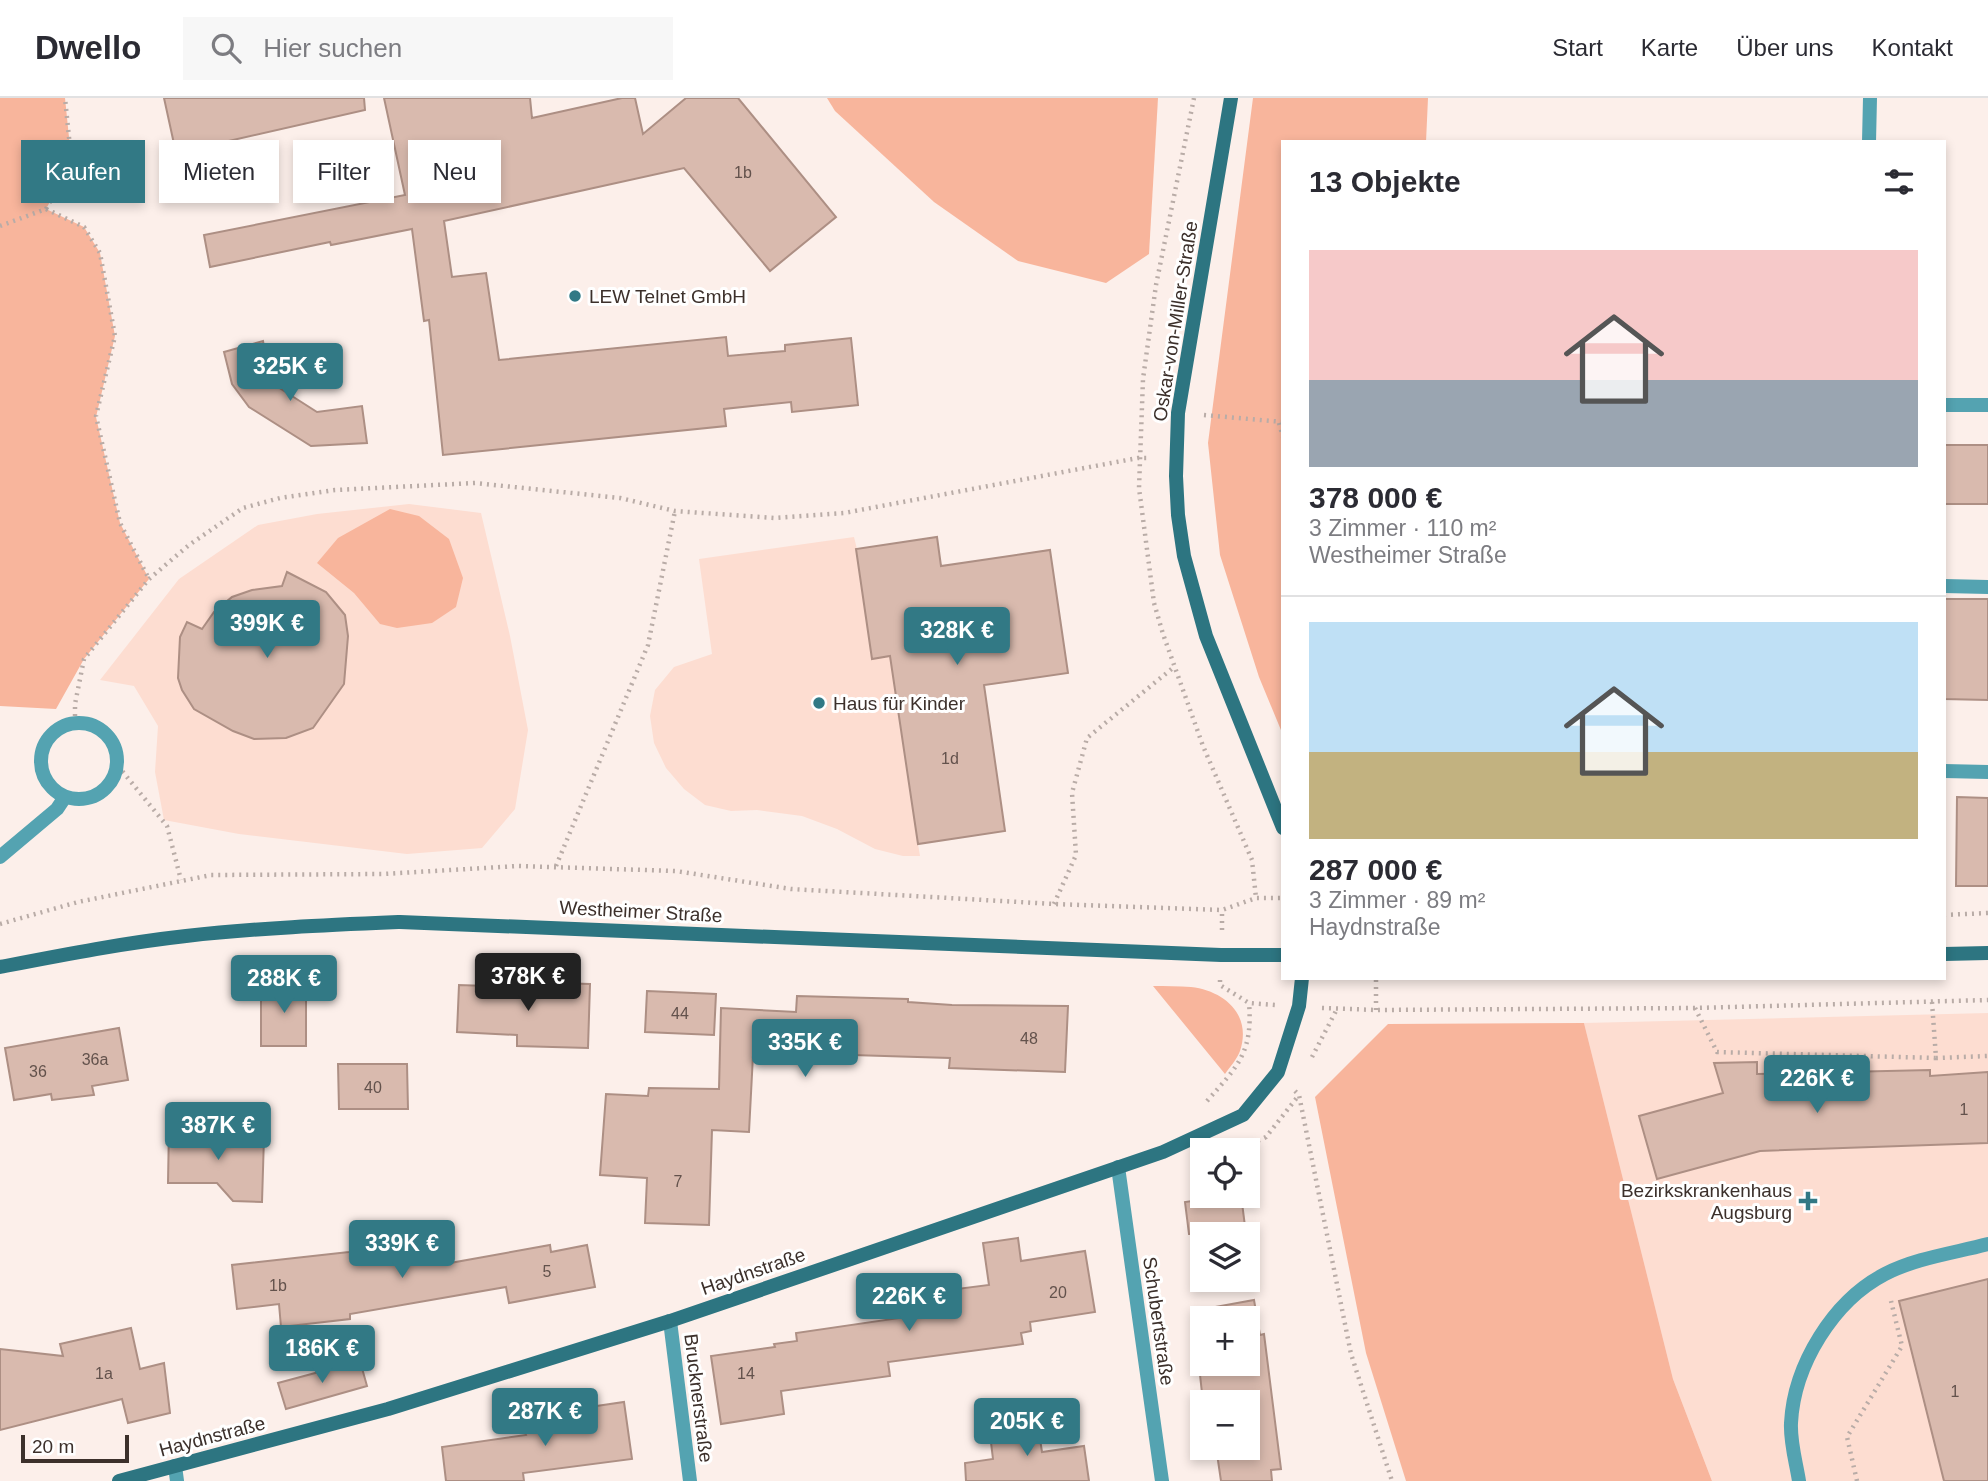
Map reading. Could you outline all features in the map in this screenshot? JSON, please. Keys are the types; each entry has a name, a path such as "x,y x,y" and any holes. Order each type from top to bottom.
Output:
{"street":[{"name":"Oskar-von-Miller-Straße","path":"1231,98 1178,413 1178,515 1184,556 1206,636 1281,823"},
{"path":"1869,140 1870,98"},
{"path":"1946,405 1988,405"},
{"path":"1946,586 1988,587"},
{"path":"89,724 102,730 111,740 117,752 117,766 109,785 92,798 79,800 65,797 52,790 44,777 42,749 50,736 61,726 89,724"},
{"path":"1946,771 1988,772"},
{"path":"0,858 57,809 65,797"},
{"name":"Westheimer Straße","path":"0,967 188,936 400,922 1281,955"},
{"path":"1946,954 1988,953"},
{"name":"Haydnstraße","path":"119,1481 176,1474 670,1321 1163,1152 1243,1115 1278,1072 1299,1006 1302,980"},
{"name":"Schubertstraße","path":"1118,1167 1162,1481"},
{"path":"1799,1481 1791,1424 1795,1396 1803,1369 1833,1320 1854,1297 1885,1274 1917,1262 1988,1244"},
{"name":"Brucknerstraße","path":"670,1321 690,1481"}],"path":[{"path":"0,226 46,209 67,176 71,157 65,98"},
{"path":"46,209 84,227 100,253 115,337 96,416 120,523 149,579"},
{"path":"1178,413 1281,423"},
{"path":"75,723 75,704 84,659 149,579 189,545 243,508 280,498 335,490 475,484 620,498 675,511 774,518 844,513 1139,458 1176,460"},
{"path":"556,866 648,645 675,511"},
{"path":"1054,904 1076,855 1072,793 1087,738 1174,667"},
{"path":"117,766 167,826 181,880"},
{"path":"0,924 79,902 211,875 383,874 517,866 676,871 790,888 845,893 1054,904 1222,909 1256,898 1281,898"},
{"path":"1946,915 1988,914"},
{"path":"1376,980 1376,1010"},
{"path":"1220,985 1249,1003 1299,1006"},
{"path":"1312,1058 1338,1009 1695,1008 1988,1000"},
{"path":"1932,1002 1936,1058"},
{"path":"1203,1106 1228,1078 1246,1050 1251,1028 1249,1003"},
{"path":"1695,1008 1717,1052 1936,1058 1988,1056"},
{"path":"1260,1140 1266,1137 1299,1095 1302,1083"},
{"path":"1299,1095 1351,1354 1392,1481"},
{"path":"1857,1481 1847,1437 1902,1346 1888,1290"}],"shaded area":[{"path":"0,98 65,98 69,140 21,140 21,203 49,203 46,209 84,227 100,253 115,336 96,417 120,523 149,579 84,659 56,709 0,706"},
{"path":"827,98 1158,98 1149,254 1106,283 1018,261 934,202 835,111"},
{"path":"1253,98 1428,98 1426,140 1281,140 1281,730 1259,677 1220,555 1208,443"},
{"path":"409,504 481,513 510,636 528,730 515,809 482,848 407,854 239,834 164,820 155,772 158,726 134,686 100,680 179,579 258,525 317,514"},
{"path":"390,509 419,516 449,539 463,578 456,607 432,623 397,628 380,624 354,593 317,563 338,538"},
{"name":"Haus für Kinder","path":"854,537 857,549 937,537 943,577 983,571 981,560 1050,549 1068,673 984,686 918,844 920,856 903,856 875,849 837,829 802,816 757,810 731,811 705,805 684,789 666,768 654,743 650,716 655,690 674,667 712,654 699,559"},
{"path":"1153,986 1203,989 1233,1007 1239,1016 1243,1038 1239,1054 1225,1074"},
{"name":"Bezirkskrankenhaus Augsburg","path":"1988,1013 1988,1481 1712,1481 1673,1379 1584,1023"},
{"path":"1584,1023 1673,1379 1712,1481 1406,1481 1366,1353 1315,1097 1388,1024"}],"building":[{"path":"164,98 364,98 365,110 233,140 173,140"},
{"path":"384,98 530,98 532,118 622,98 635,98 643,134 686,98 738,98 836,217 770,271 684,168 444,221 452,277 486,273 499,360 726,337 728,356 785,351 785,345 851,338 858,405 792,412 791,402 724,409 726,426 443,455 429,320 424,321 412,229 331,245 330,242 210,267 204,235 365,203 394,203 394,197 405,195"},
{"path":"263,341 270,382 317,412 362,406 367,443 311,446 249,407 232,384 224,352"},
{"path":"1946,445 1988,445 1988,504 1946,504"},
{"path":"937,537 941,566 1050,550 1068,673 984,685 1005,831 918,844 890,656 872,659 856,549"},
{"path":"287,572 326,592 345,615 348,636 344,684 313,728 286,738 254,739 233,731 194,709 178,678 180,637 187,622 202,629 214,612 232,597 252,590 282,586"},
{"path":"1946,599 1988,599 1988,700 1946,699"},
{"path":"1957,797 1988,798 1988,886 1956,886"},
{"path":"519,982 590,984 588,1048 517,1046 517,1035 457,1032 459,985 519,987"},
{"path":"261,985 306,985 306,1046 261,1046"},
{"path":"647,991 716,994 714,1035 645,1032"},
{"path":"797,996 908,999 908,1002 952,1005 1068,1006 1065,1072 949,1068 950,1058 786,1053 786,1060 753,1055 749,1132 712,1130 709,1225 645,1223 647,1178 600,1175 606,1094 648,1096 649,1088 719,1089 721,1008 796,1012"},
{"path":"119,1028 128,1080 92,1086 94,1095 52,1100 51,1094 14,1100 5,1048"},
{"path":"1757,1062 1757,1074 1930,1070 1930,1076 1988,1072 1988,1143 1760,1151 1657,1179 1639,1116 1723,1093 1714,1063"},
{"path":"338,1064 407,1064 408,1109 339,1109"},
{"path":"169,1127 197,1127 197,1136 264,1137 262,1202 233,1201 217,1183 168,1183"},
{"path":"1190,1201 1190,1208 1243,1208 1244,1222 1190,1222 1189,1234 1185,1202"},
{"path":"1018,1238 1021,1261 1085,1251 1095,1312 1030,1322 1031,1331 1021,1333 1023,1344 888,1362 890,1376 781,1391 784,1414 721,1424 711,1356 775,1347 774,1344 797,1341 796,1333 927,1314 925,1293 989,1285 983,1243"},
{"path":"447,1243 450,1263 550,1245 551,1252 587,1245 595,1287 509,1303 506,1287 350,1314 350,1319 281,1327 279,1304 237,1309 232,1265 349,1252 379,1246 380,1255"},
{"path":"1988,1279 1988,1481 1944,1481 1899,1301"},
{"path":"1254,1300 1255,1306 1221,1306"},
{"path":"131,1328 140,1369 164,1363 170,1413 128,1423 122,1399 0,1430 0,1349 63,1356 60,1344"},
{"path":"1264,1334 1281,1469 1271,1470 1272,1481 1221,1481 1218,1460 1260,1460 1260,1390 1202,1390 1200,1376 1260,1376 1260,1335"},
{"path":"360,1361 367,1386 286,1409 278,1383"},
{"path":"624,1402 632,1459 523,1473 524,1481 446,1481 442,1447 526,1435 525,1432 571,1425 569,1410"},
{"path":"1037,1419 1042,1452 1084,1446 1089,1481 966,1481 965,1463 993,1459 989,1426"}],"place":[{"name":"LEW Telnet GmbH","path":"575,296"},
{"name":"Haus für Kinder","path":"819,703"},
{"name":"Bezirkskrankenhaus Augsburg","path":"1808,1201"}]}
